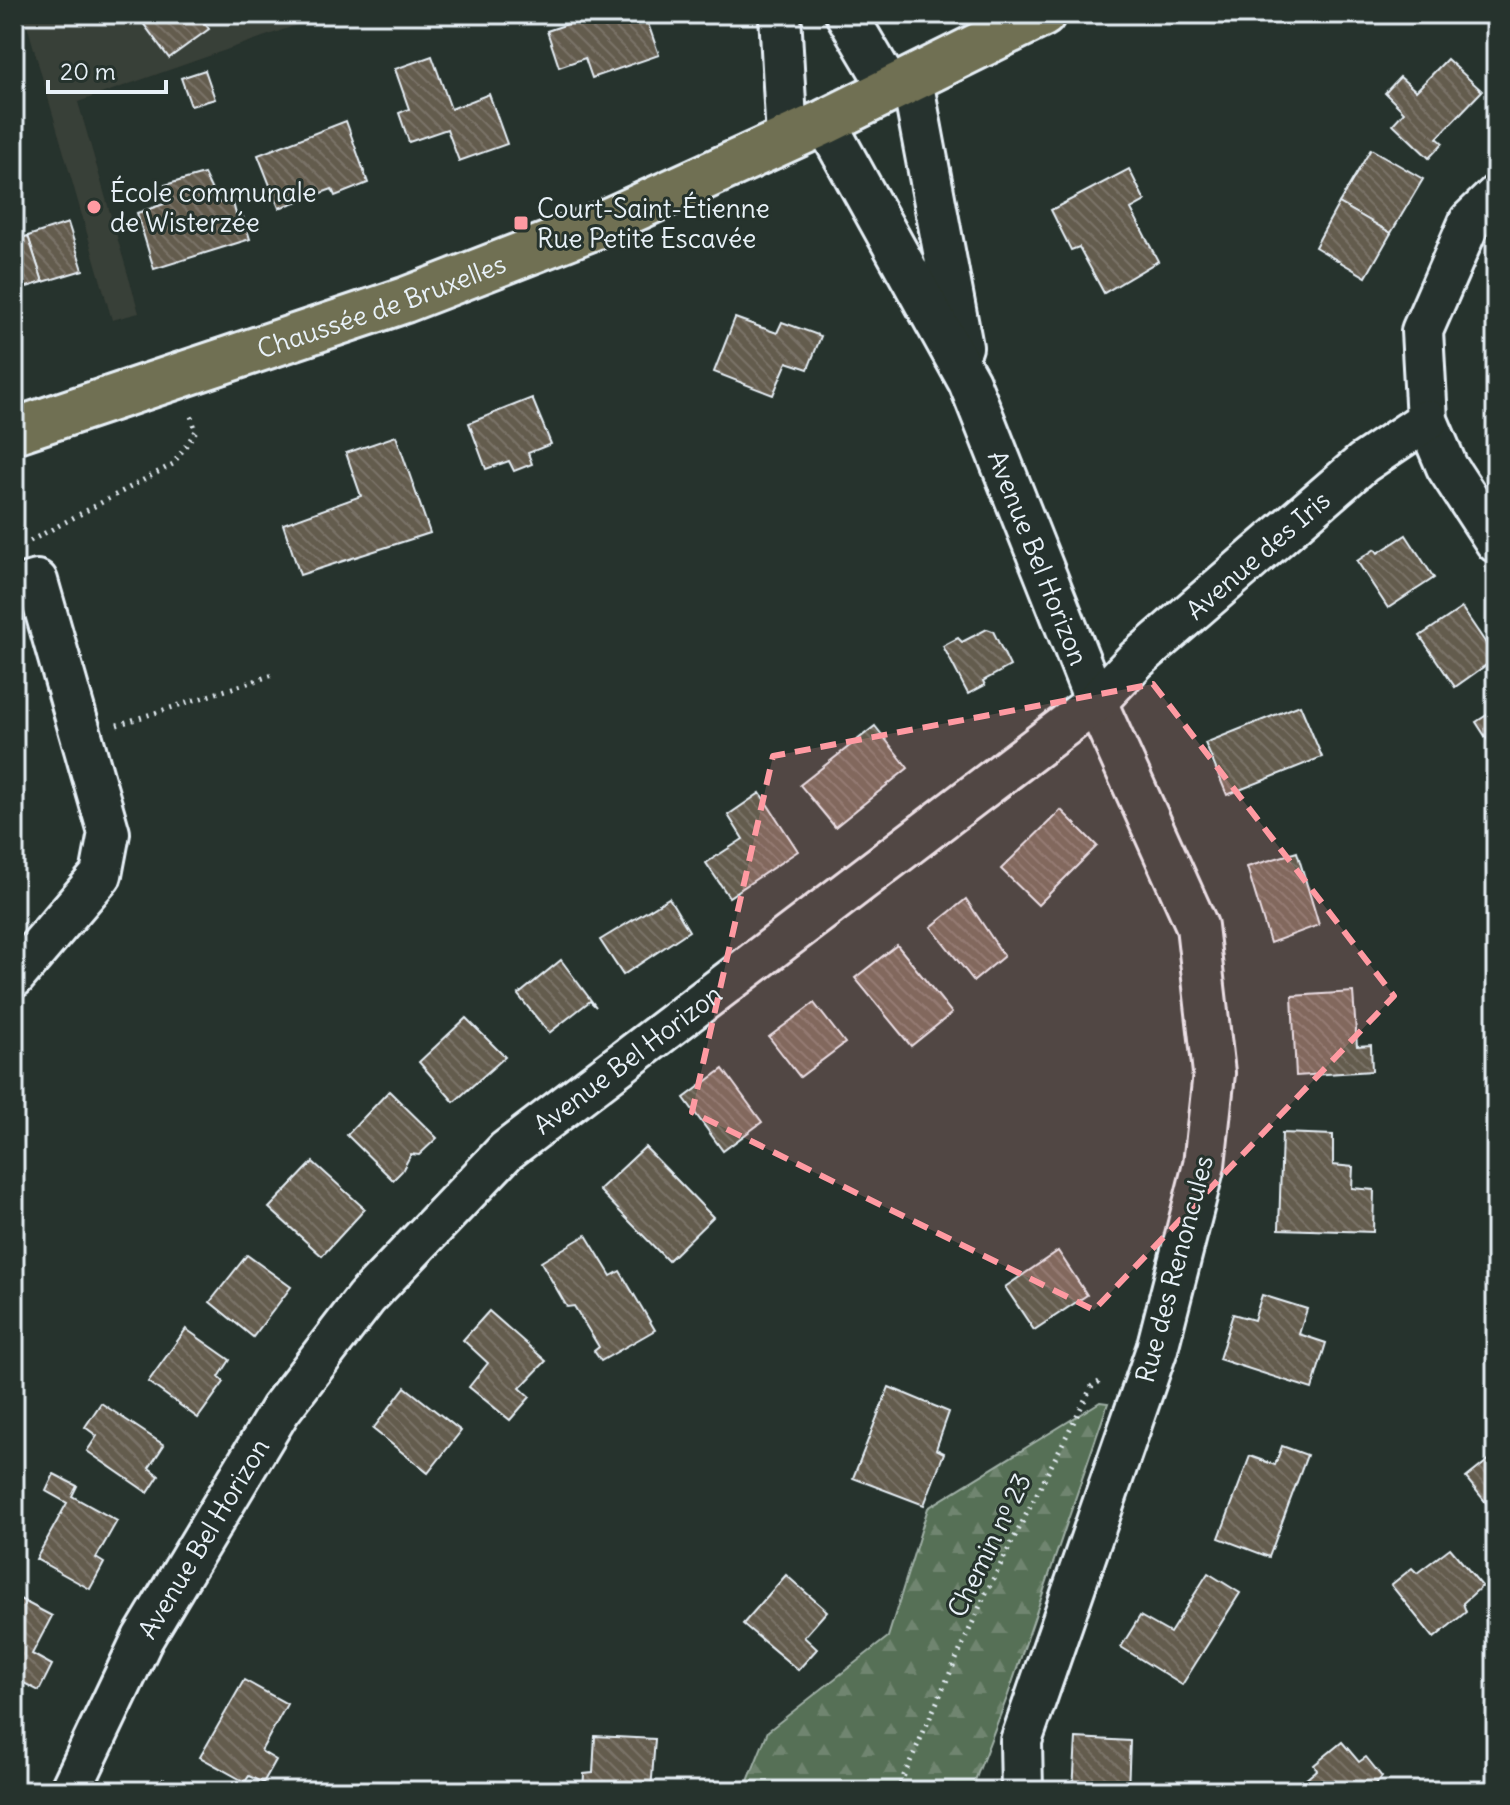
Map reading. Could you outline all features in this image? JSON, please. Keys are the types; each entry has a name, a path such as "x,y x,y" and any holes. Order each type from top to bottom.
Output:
{"main road":[{"name":"Chaussée de Bruxelles","path":"14,431 405,300 599,225 806,131 1043,14"}],"street":[{"path":"780,14 806,131"},
{"name":"Avenue Bel Horizon","path":"70,1791 151,1624 280,1410 366,1298 506,1151 1096,702 969,382 902,85 846,14"},
{"name":"Avenue Bel Horizon","path":"806,131 969,382"},
{"path":"1496,196 1470,221 1422,331 1427,420 1447,467 1496,542"},
{"name":"Avenue des Iris","path":"1096,702 1136,660 1363,463 1427,420"},
{"path":"14,587 37,581 109,833 101,875 14,977"},
{"name":"Rue des Renoncules","path":"1022,1791 1021,1741 1157,1349 1204,1165 1214,1073 1197,926 1096,702"}],"path":[{"path":"35,538 173,464 196,431 178,378"},
{"path":"82,736 276,674"},
{"name":"Chemin nᵒ 23","path":"897,1791 985,1595 1092,1386 1157,1349"}],"highlighted area":[{"path":"1153,684 1394,996 1094,1310 692,1112 773,756"}],"shaded area":[{"name":"École communale de Wisterzée","path":"24,14 328,14 78,102 139,313 112,320"}],"green space":[{"path":"1100,1402 1108,1403 1008,1695 971,1791 744,1791 768,1731 888,1637 928,1508"}],"building":[{"path":"141,14 198,14 209,29 169,58 140,19"},
{"path":"597,14 647,14 659,55 592,78 585,58 559,67 547,31"},
{"path":"432,56 451,109 489,94 507,144 459,161 447,129 409,142 399,113 409,109 395,69"},
{"path":"1447,59 1482,91 1437,138 1443,143 1429,158 1393,124 1404,112 1385,93 1400,77 1416,91"},
{"path":"205,70 215,99 191,106 181,78"},
{"path":"346,121 368,183 335,196 332,189 279,208 258,155"},
{"path":"1371,149 1423,179 1391,233 1339,203"},
{"path":"1129,169 1145,201 1131,209 1158,261 1104,293 1079,247 1071,250 1051,210"},
{"path":"204,174 218,203 232,199 237,218 243,217 250,239 154,269 137,213 170,202 165,185"},
{"path":"1339,203 1391,233 1366,277 1315,247"},
{"path":"68,223 83,270 43,282 28,236"},
{"path":"28,236 43,282 14,291 14,240"},
{"path":"735,318 777,333 782,322 821,336 808,369 787,362 773,395 714,372"},
{"path":"532,398 551,444 528,453 532,464 514,471 509,461 486,469 469,423"},
{"path":"396,436 430,533 300,575 283,524 361,496 346,453"},
{"path":"1406,535 1434,578 1388,608 1357,561 1375,549 1378,553"},
{"path":"1462,608 1496,658 1455,687 1420,636"},
{"path":"987,629 993,631 1010,666 983,681 985,685 968,694 943,646 958,638 962,642"},
{"path":"1300,705 1322,757 1227,795 1205,743"},
{"path":"1496,709 1496,753 1476,722"},
{"path":"875,726 908,768 835,827 800,785"},
{"path":"760,793 798,851 729,897 706,863 743,839 728,815"},
{"path":"1061,810 1097,846 1038,905 1001,869"},
{"path":"1297,852 1319,925 1270,943 1247,867"},
{"path":"669,898 689,931 623,975 600,940"},
{"path":"966,899 1004,956 974,981 931,927"},
{"path":"897,945 952,1013 911,1046 855,978"},
{"path":"561,960 596,1007 590,1001 549,1033 518,995"},
{"path":"1353,992 1357,1046 1371,1045 1372,1071 1296,1076 1292,996"},
{"path":"814,1003 845,1043 800,1077 769,1037"},
{"path":"466,1018 505,1057 454,1102 419,1062"},
{"path":"723,1069 762,1122 723,1151 684,1098"},
{"path":"389,1091 437,1138 419,1155 411,1154 393,1180 347,1135"},
{"path":"1282,1133 1333,1135 1333,1165 1353,1167 1352,1188 1374,1190 1373,1232 1279,1229"},
{"path":"645,1147 713,1217 668,1261 599,1190"},
{"path":"313,1162 365,1209 322,1256 269,1208"},
{"path":"586,1235 611,1276 620,1271 655,1330 601,1361 594,1351 599,1347 574,1306 567,1307 541,1262"},
{"path":"1058,1251 1087,1295 1034,1330 1005,1287"},
{"path":"247,1255 291,1287 253,1337 210,1302"},
{"path":"1262,1295 1307,1309 1299,1334 1326,1343 1312,1389 1219,1359 1233,1314 1254,1320"},
{"path":"489,1311 546,1361 520,1388 530,1397 510,1420 469,1387 488,1363 463,1340"},
{"path":"186,1329 230,1360 219,1377 224,1382 198,1418 148,1382"},
{"path":"405,1387 461,1431 428,1473 373,1429"},
{"path":"889,1387 949,1412 936,1449 944,1453 924,1505 853,1478"},
{"path":"101,1403 164,1445 149,1468 159,1476 148,1493 87,1451 97,1436 85,1427"},
{"path":"1282,1446 1307,1455 1269,1557 1219,1538 1250,1456 1275,1465"},
{"path":"1496,1454 1496,1515 1466,1478"},
{"path":"54,1474 77,1486 72,1496 117,1521 96,1558 104,1563 90,1589 36,1559 67,1503 46,1491"},
{"path":"1450,1548 1482,1586 1463,1603 1466,1612 1434,1638 1391,1585 1412,1568 1417,1573"},
{"path":"1208,1573 1240,1593 1182,1685 1121,1647 1140,1616 1170,1633"},
{"path":"786,1575 827,1611 804,1637 817,1649 798,1670 743,1624"},
{"path":"14,1596 52,1616 32,1654 52,1665 39,1691 14,1678"},
{"path":"244,1680 287,1704 261,1751 276,1760 263,1783 249,1776 245,1782 200,1757"},
{"path":"595,1736 655,1739 651,1791 583,1791 584,1774 593,1773"},
{"path":"1076,1738 1130,1741 1128,1791 1073,1791"},
{"path":"1342,1742 1359,1762 1366,1757 1382,1777 1376,1784 1382,1791 1292,1791 1317,1770 1314,1765"},
{"path":"163,1779 193,1791 158,1791"}],"place":[{"name":"École communale de Wisterzée","path":"94,207"},
{"name":"Court-Saint-Étienne Rue Petite Escavée","path":"521,223"}]}
